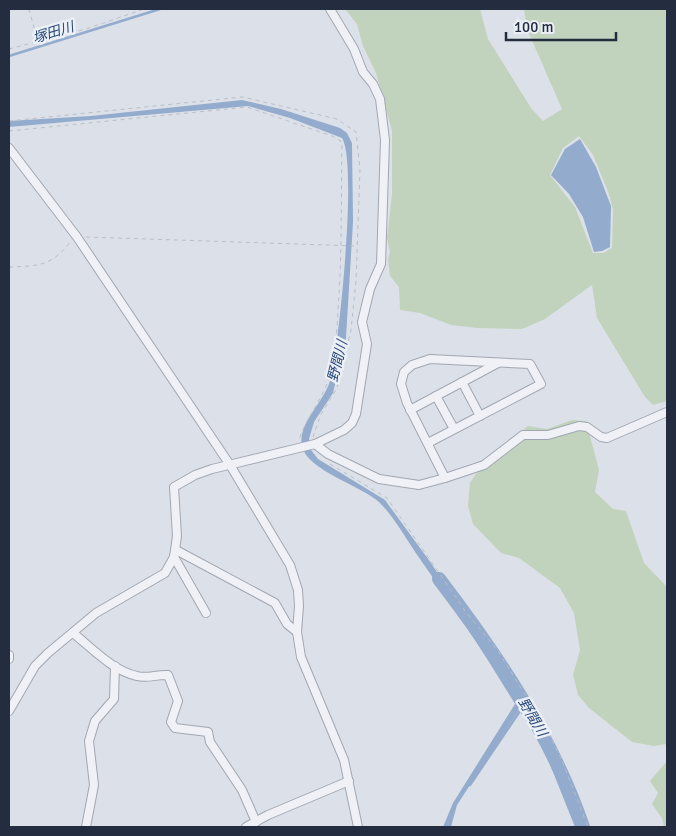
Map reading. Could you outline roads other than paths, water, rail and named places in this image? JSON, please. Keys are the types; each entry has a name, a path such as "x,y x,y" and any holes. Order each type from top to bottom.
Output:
{"street":[{"path":"9,711 35,666 96,613 164,573 175,554 178,516 174,488 195,475 315,444 344,430 352,423 356,414 367,344 362,322 370,289 380,264 385,140 380,99 373,84 363,72 354,49 330,9"},
{"path":"9,148 77,237 230,465 290,565 295,578 299,606 297,632 301,657 344,760 358,827"},
{"path":"428,443 541,384 528,362 430,359 412,365 404,372 401,384 410,410 445,478"},
{"path":"410,410 500,362"},
{"path":"462,382 480,416"},
{"path":"436,396 454,429"},
{"path":"315,444 328,454 379,479 418,485 484,465 523,435 548,435 579,426 587,427 601,437 607,438 667,412"},
{"path":"175,554 206,613"},
{"path":"175,554 275,603 287,624 297,632"},
{"path":"73,633 115,666 136,676 149,678 160,674 168,675 178,701 171,722 175,728 208,732 210,742 242,790 256,822"},
{"path":"86,827 94,785 89,741 95,721 114,699 115,666"},
{"path":"246,827 349,781"}],"water":[{"name":"野間川","path":"242,100 281,109 340,128 347,133 352,143 353,222 346,338 333,393 314,422 309,439 311,450 318,459 385,500 431,563 548,745 580,827 575,827 543,747 519,710 457,805 451,827 443,827 453,803 515,704 469,630 386,509 372,497 324,471 306,455 302,446 303,430 330,381 338,332 348,217 346,154 342,138 290,118 248,106 9,127 9,121 91,116"},
{"path":"580,139 596,167 611,206 610,247 602,251 594,252 583,217 569,194 551,175 565,149"}],"waterway":[{"name":"塚田川","path":"9,56 160,9"},
{"name":"野間川","path":"439,579 482,637 521,697 556,761 583,827"},
{"path":"470,785 524,705"}]}
